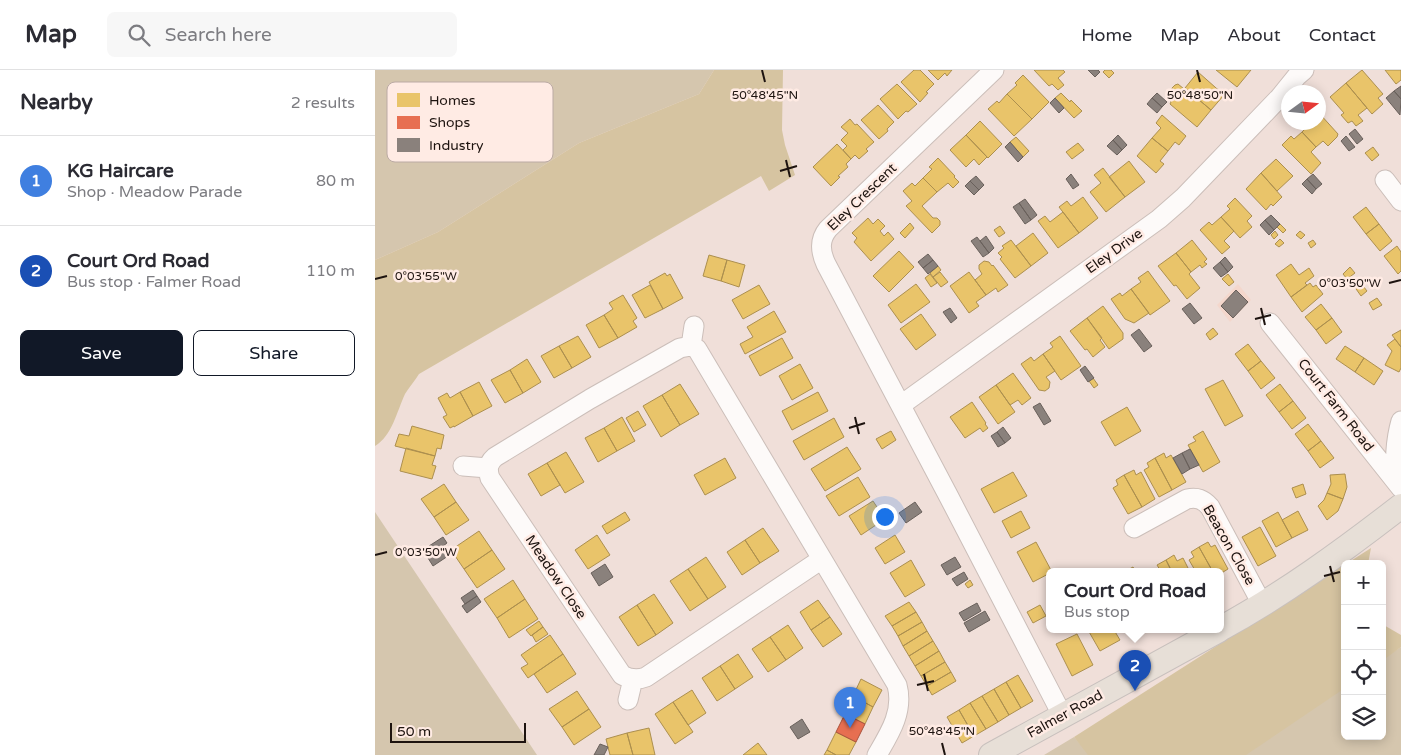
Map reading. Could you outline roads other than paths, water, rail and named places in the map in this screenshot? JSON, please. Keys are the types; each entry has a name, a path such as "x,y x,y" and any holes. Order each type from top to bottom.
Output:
{"main road":[{"name":"Falmer Road","path":"1224,627 1335,556 1401,506"},
{"name":"Falmer Road","path":"991,755 1213,633"}],"street":[{"name":"Eley Crescent","path":"994,70 828,229 821,242 821,252 1063,714"},
{"name":"Eley Drive","path":"901,405 1166,213 1183,198 1280,97 1297,72"},
{"path":"1385,180 1401,201"},
{"name":"Court Farm Road","path":"1270,323 1398,485"},
{"path":"691,346 694,326"},
{"path":"463,466 488,468 491,460 495,457 680,348 691,346 697,349 897,685 900,695 898,714 877,755"},
{"path":"1398,485 1395,460 1396,440 1401,421"},
{"name":"Meadow Close","path":"488,468 490,478 623,675 633,679"},
{"name":"Beacon Close","path":"1134,528 1187,499 1194,498 1205,502 1210,507 1262,604"},
{"path":"628,700 633,679 641,679 652,673 822,559"}],"place":[{"name":"Court Ord Road","path":"1135,691"},
{"name":"KG Haircare","path":"850,728"}]}
